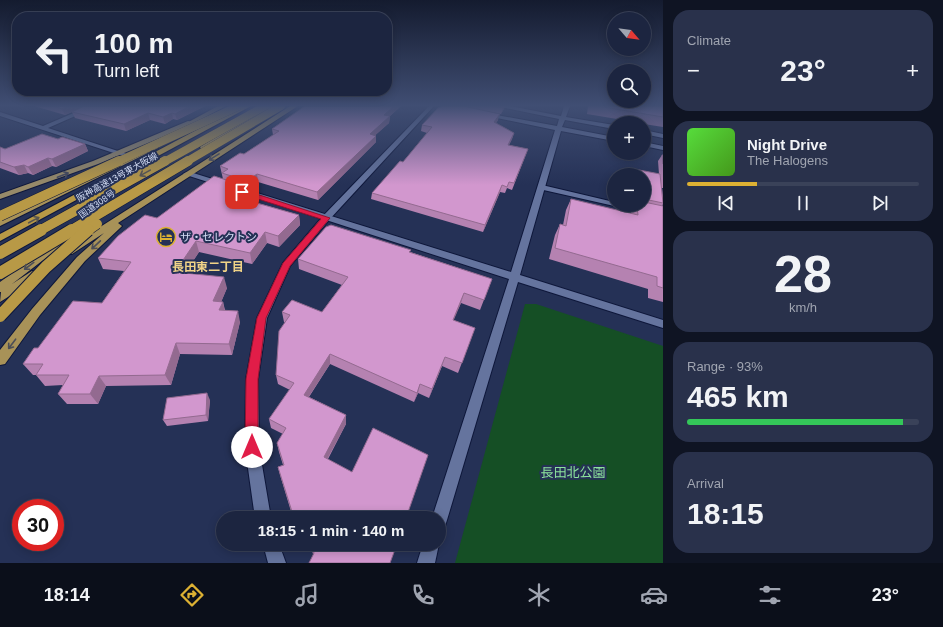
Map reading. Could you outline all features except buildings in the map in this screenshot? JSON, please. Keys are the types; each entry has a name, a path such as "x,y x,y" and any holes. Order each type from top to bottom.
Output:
{"highway":[{"path":"0,222 173,132"},
{"path":"0,215 182,132"},
{"name":"国道308号","path":"0,222 135,158 183,132"},
{"name":"阪神高速13号東大阪線","path":"0,238 199,132"},
{"name":"阪神高速13号東大阪線","path":"0,253 218,132"},
{"name":"国道308号","path":"0,288 88,222 131,192 229,132"},
{"path":"0,273 238,132"},
{"path":"0,298 186,174 253,132"},
{"path":"0,316 21,292 57,256 93,226 162,178"},
{"path":"0,360 36,312 81,259 121,222 158,193"}],"main road":[{"path":"0,197 119,153 165,132"}],"street":[{"path":"55,132 128,156"},
{"path":"262,511 252,447 252,379 262,318 286,265 326,218 407,132"},
{"path":"442,511 558,132"},
{"path":"580,132 607,138"},
{"path":"651,133 663,136"},
{"path":"651,145 663,148"},
{"path":"186,174 663,324"},
{"path":"542,187 607,202"},
{"path":"650,212 663,215"},
{"path":"273,551 277,563"},
{"path":"426,563 430,551"}],"green space":[{"name":"長田北公園","path":"525,304 536,304 663,346 663,563 455,563"}],"place":[{"name":"ザ・セレクトン","path":"166,237"}],"district":[{"name":"長田東二丁目","path":"208,267"}],"route":[{"path":"242,192 326,218 286,265 262,318 252,379 252,447"}]}
